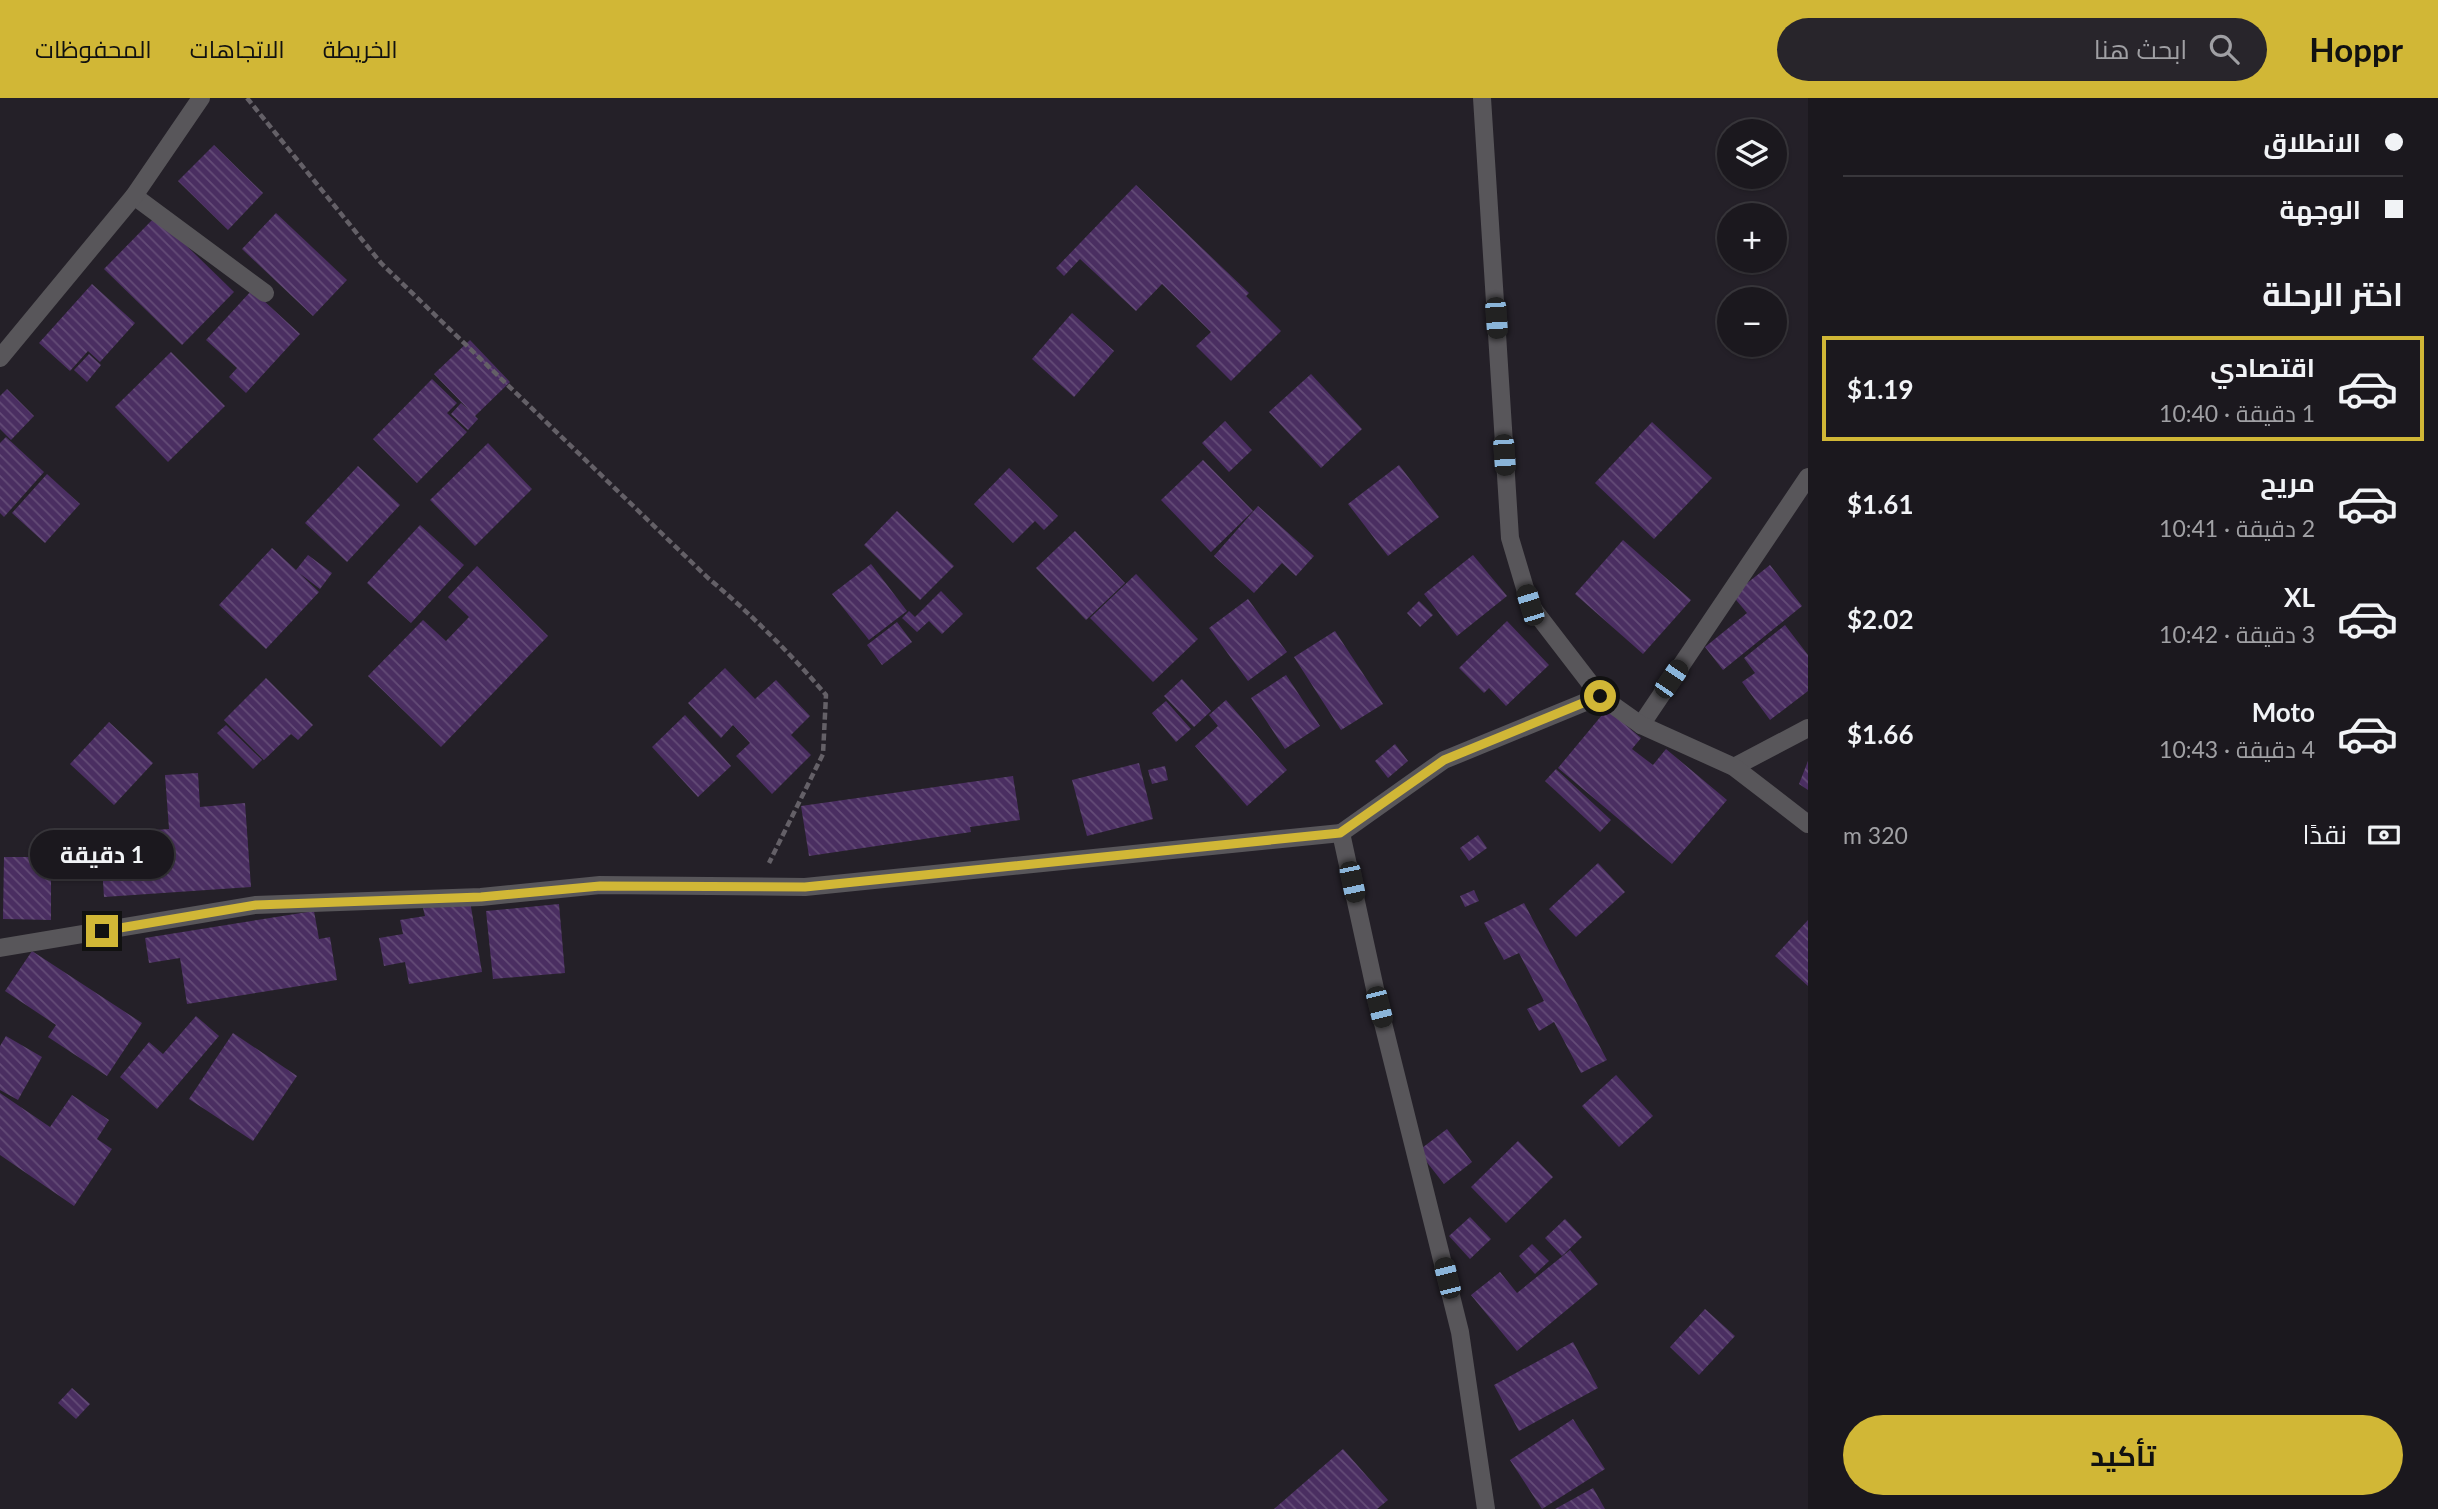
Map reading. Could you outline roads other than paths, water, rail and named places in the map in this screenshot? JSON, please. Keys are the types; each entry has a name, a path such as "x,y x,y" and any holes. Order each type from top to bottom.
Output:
{"street":[{"path":"0,358 134,197 201,98"},
{"path":"1482,98 1510,538 1530,605 1600,696 1641,725 1734,767 1808,824"},
{"path":"134,197 265,293"},
{"path":"1641,725 1808,477"},
{"path":"0,948 256,905 481,897 600,886 805,887 1340,833 1444,760 1600,696"},
{"path":"1734,767 1808,728"},
{"path":"1340,833 1379,1007 1460,1332 1486,1509"}]}
